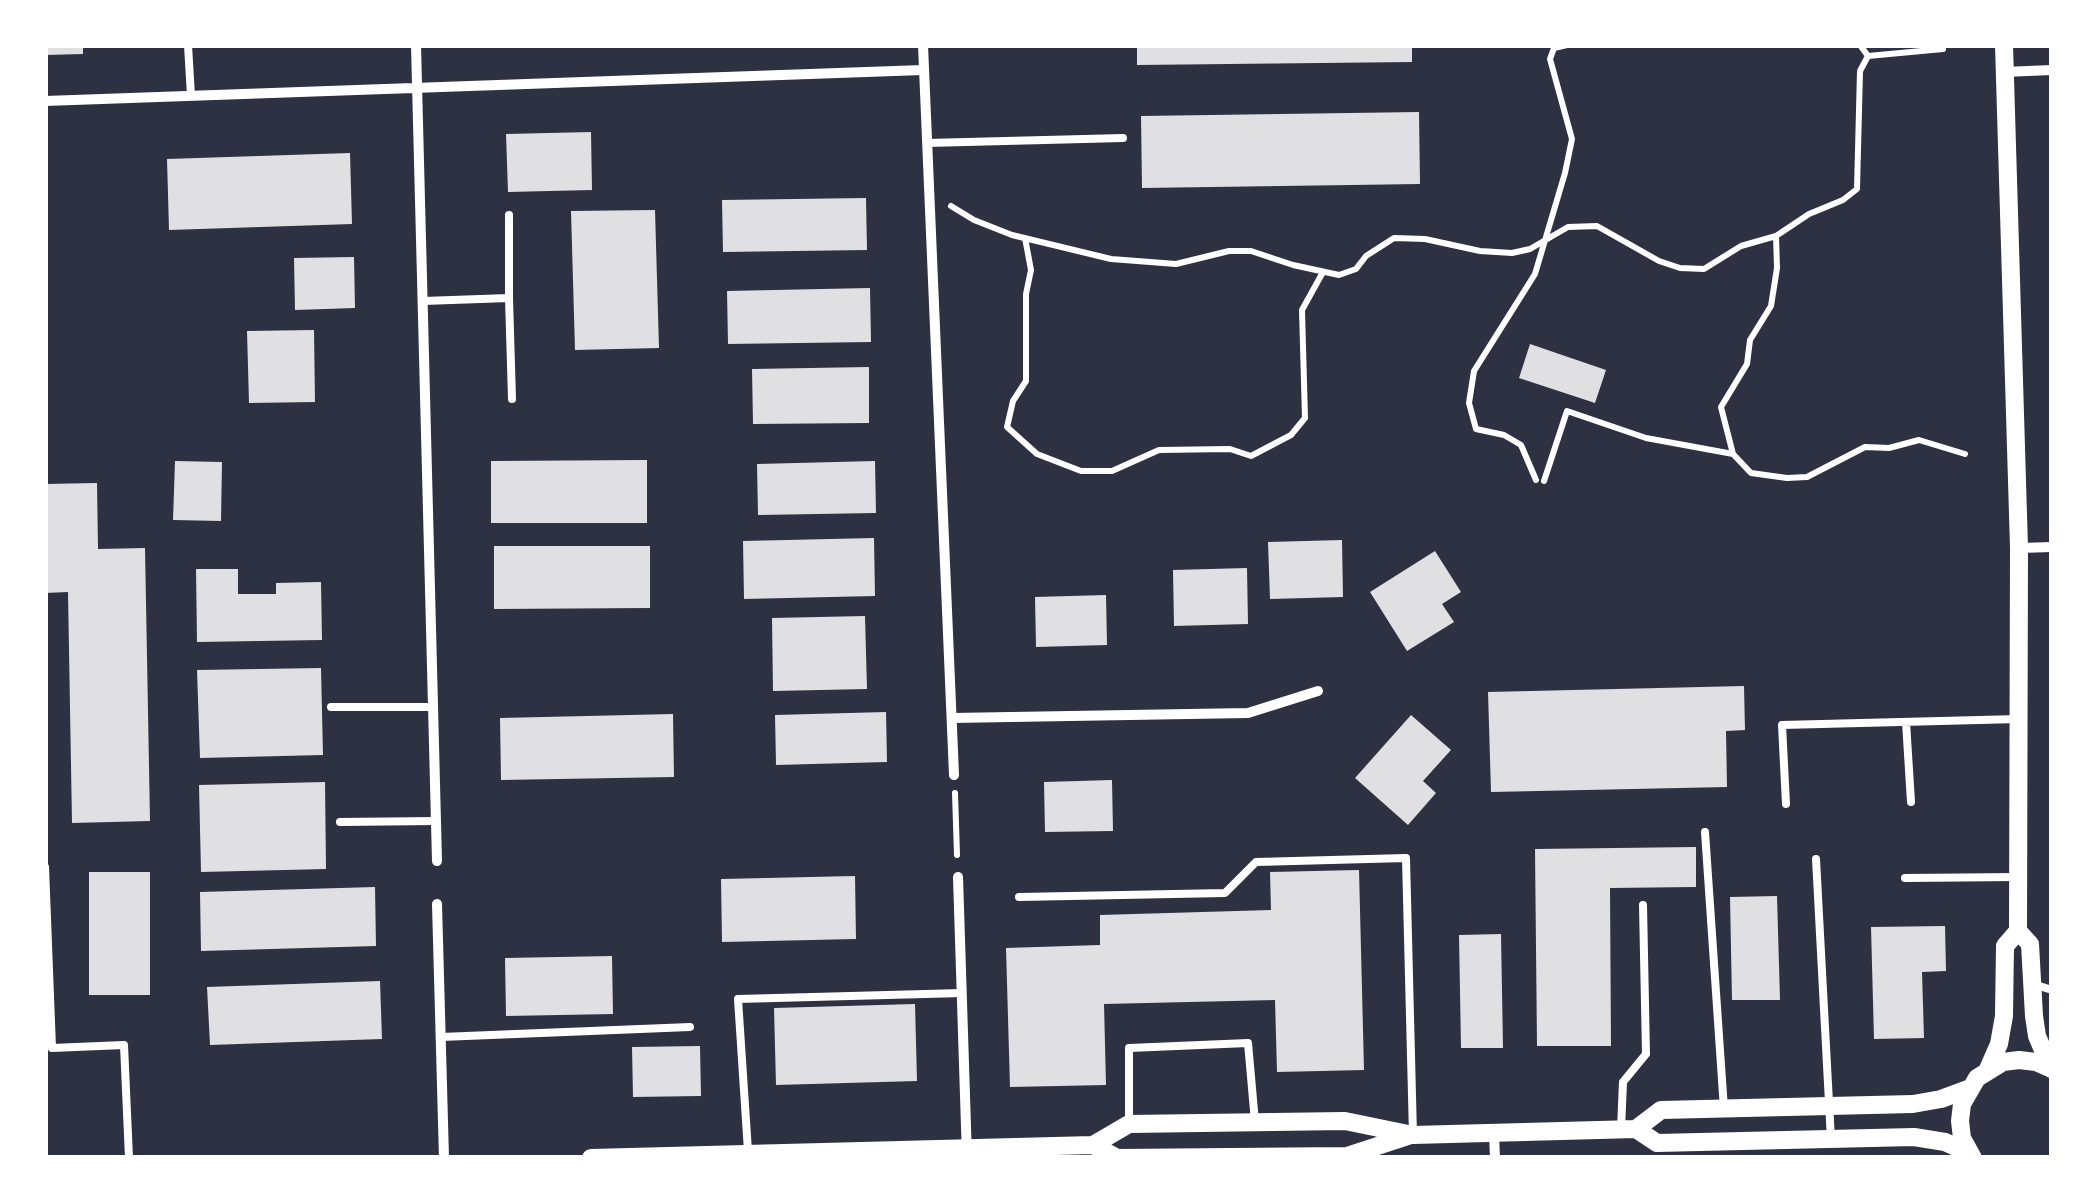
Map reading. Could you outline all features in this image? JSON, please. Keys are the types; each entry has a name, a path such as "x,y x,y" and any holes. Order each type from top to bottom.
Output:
{"street":[{"path":"416,45 437,860"},
{"path":"923,45 954,775"},
{"path":"591,1158 967,1153 1094,1145 1130,1124 1345,1121 1413,1135 1629,1129 1661,1110 1913,1104 1968,1089 1988,1069 2000,1044 2006,946 2018,930 2019,548 2004,45"},
{"path":"45,101 924,70"},
{"path":"2004,72 2052,70"},
{"path":"2019,548 2052,547"},
{"path":"952,718 1248,713 1318,691"},
{"path":"958,876 967,1153"},
{"path":"437,904 444,1158"},
{"path":"2018,930 2030,944 2037,1036 2052,1069"},
{"path":"1988,1069 2019,1060 2052,1069"},
{"path":"1968,1089 1960,1121 1962,1138 1971,1156"},
{"path":"1629,1129 1657,1143 1796,1150 1831,1140 1914,1137 1945,1142 1971,1156"},
{"path":"1494,1134 1495,1158"},
{"path":"1094,1145 1117,1158 1346,1156 1413,1135"}],"lane":[{"path":"188,45 191,96"},
{"path":"927,143 1123,138"},
{"path":"509,214 512,398"},
{"path":"423,301 509,298"},
{"path":"331,707 433,706"},
{"path":"1786,804 1782,725 2019,720"},
{"path":"1906,722 1911,802"},
{"path":"340,822 436,821"},
{"path":"1705,832 1724,1109"},
{"path":"1019,898 1225,893 1256,862 1406,858 1413,1135"},
{"path":"1816,859 1831,1140"},
{"path":"45,867 52,1048 124,1045 129,1158"},
{"path":"1905,878 2018,876"},
{"path":"1629,1129 1623,1082 1646,1054 1643,905"},
{"path":"2032,984 2052,990"},
{"path":"735,1154 738,999 962,993"},
{"path":"441,1037 690,1027"},
{"path":"1130,1124 1129,1048 1248,1044 1254,1122"}],"path":[{"path":"1567,45 1554,48 1550,59 1572,139 1535,274 1474,371 1469,403 1476,429 1504,435 1521,444 1540,480 1567,411 1646,438 1733,454"},
{"path":"1860,45 1868,56"},
{"path":"1868,56 1943,50"},
{"path":"929,192 974,220 1025,238 1110,259 1176,264 1229,251 1251,251 1339,275 1356,268 1366,256 1394,238 1512,252 1530,249 1568,228 1597,226 1659,260 1680,268 1704,268 1741,246 1776,236 1856,189 1860,71 1868,56"},
{"path":"1776,236 1777,268 1771,306 1750,340 1748,364 1721,407 1733,454 1751,473 1787,478 1807,476 1865,447 1889,448 1919,440 1965,454"},
{"path":"1025,238 1032,270 1026,294 1026,381 1012,401 1007,427 1037,454 1081,471 1112,471 1159,450 1230,449 1251,456 1290,435 1305,418 1302,310 1323,272"},
{"path":"954,775 958,876"}],"building":[{"path":"45,45 83,45 83,54 45,55"},
{"path":"1137,45 1412,45 1412,62 1137,65"},
{"path":"1419,112 1420,184 1142,188 1141,116"},
{"path":"591,132 592,190 508,192 506,134"},
{"path":"350,153 352,224 169,230 167,159"},
{"path":"866,198 867,250 723,252 722,200"},
{"path":"655,210 659,348 575,350 571,211"},
{"path":"354,257 355,308 295,310 294,258"},
{"path":"870,288 871,342 728,344 727,291"},
{"path":"314,330 315,402 249,403 247,331"},
{"path":"1530,344 1606,370 1595,403 1519,378"},
{"path":"869,367 869,423 753,424 752,369"},
{"path":"647,460 647,523 491,523 491,461"},
{"path":"175,461 222,462 221,521 173,520"},
{"path":"875,461 876,513 758,515 757,464"},
{"path":"97,483 98,549 145,548 150,821 72,823 68,592 45,593 45,484"},
{"path":"874,538 875,596 744,599 743,541"},
{"path":"1342,540 1343,597 1270,599 1268,542"},
{"path":"494,546 650,546 650,608 494,609"},
{"path":"1435,551 1461,592 1442,604 1454,622 1407,651 1370,592"},
{"path":"1247,568 1248,624 1174,626 1173,570"},
{"path":"196,569 238,569 238,594 276,594 276,583 321,582 322,640 197,642"},
{"path":"1106,595 1107,645 1036,647 1035,597"},
{"path":"865,616 867,689 773,691 772,618"},
{"path":"321,668 323,755 200,758 197,670"},
{"path":"1744,686 1745,730 1726,731 1727,787 1491,792 1488,692"},
{"path":"886,712 887,762 776,765 775,715"},
{"path":"673,714 674,777 501,780 500,718"},
{"path":"1411,715 1451,750 1423,781 1436,793 1408,825 1355,778"},
{"path":"1112,780 1113,831 1045,832 1044,782"},
{"path":"325,782 326,869 201,872 199,785"},
{"path":"1696,847 1696,887 1610,888 1611,1046 1537,1046 1535,849"},
{"path":"1359,870 1364,1070 1277,1072 1275,1000 1104,1004 1106,1085 1010,1087 1006,948 1100,945 1100,915 1271,910 1270,872"},
{"path":"89,872 150,872 150,995 89,995"},
{"path":"855,876 856,939 722,942 721,879"},
{"path":"375,887 376,946 201,951 200,892"},
{"path":"1777,896 1780,1000 1732,1000 1730,897"},
{"path":"1945,926 1946,971 1922,972 1924,1038 1874,1039 1871,927"},
{"path":"1501,934 1503,1048 1461,1048 1459,935"},
{"path":"612,956 613,1014 506,1016 505,958"},
{"path":"380,981 382,1039 210,1045 207,987"},
{"path":"915,1004 917,1081 776,1085 774,1008"},
{"path":"700,1046 701,1096 633,1097 632,1047"}]}
